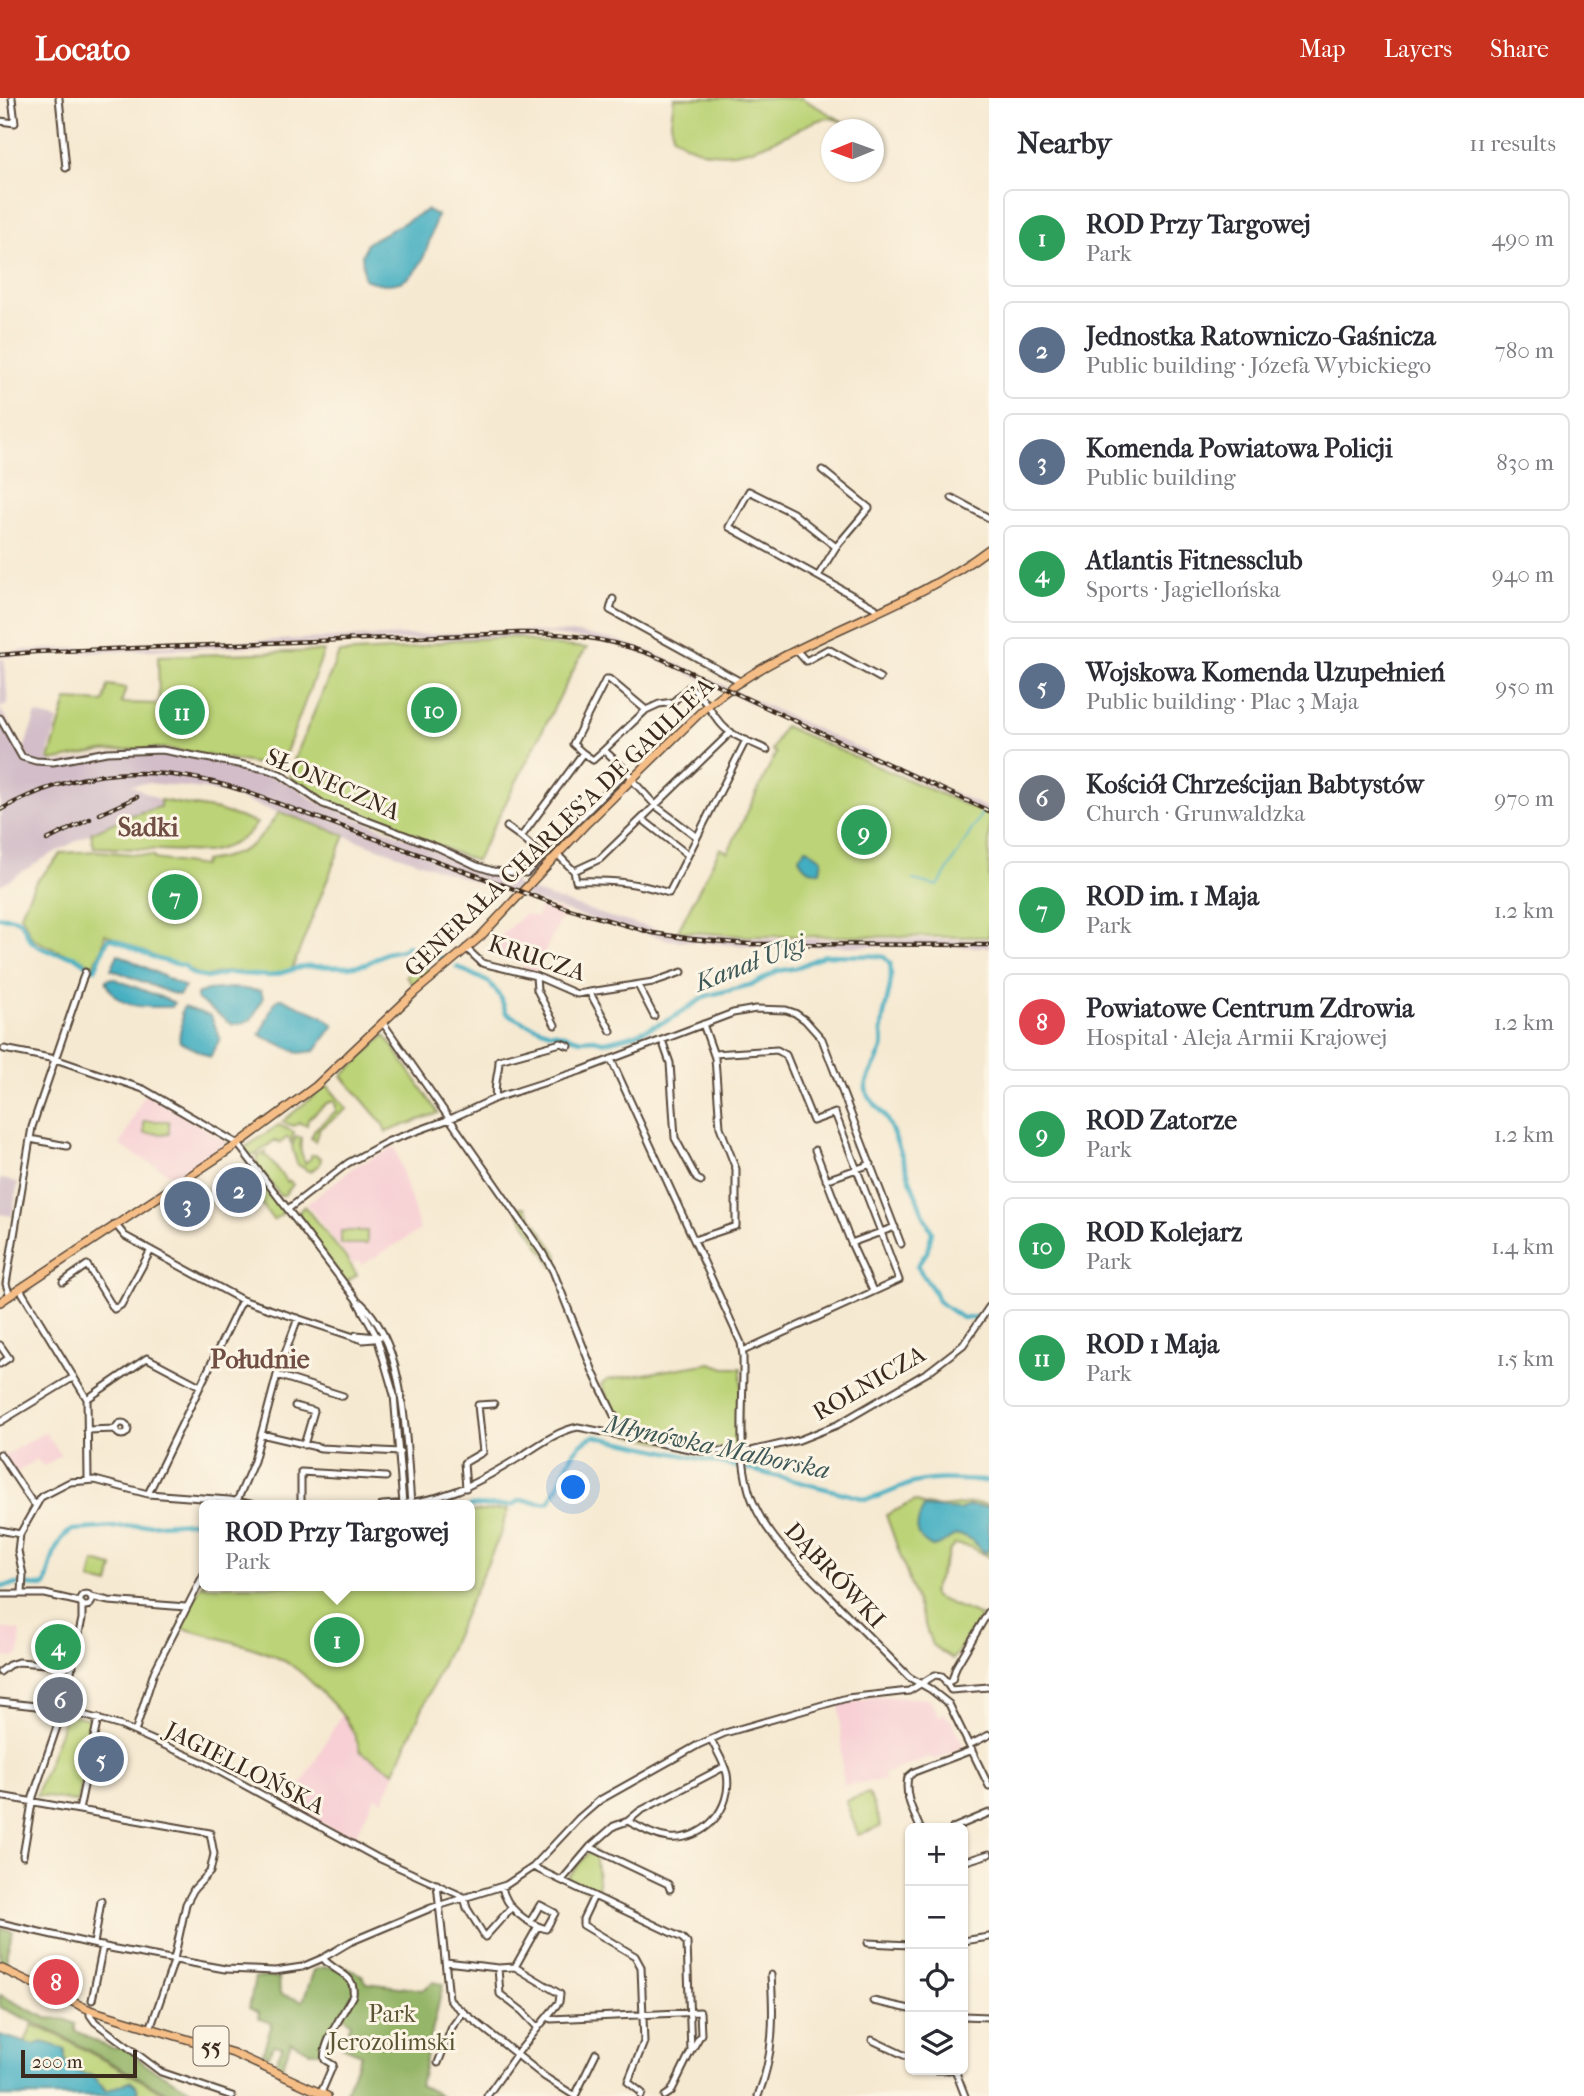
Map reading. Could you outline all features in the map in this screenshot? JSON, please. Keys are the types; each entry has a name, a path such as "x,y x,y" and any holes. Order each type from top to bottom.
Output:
{"main road":[{"name":"GENERAŁA CHARLES'A DE GAULLE'A","path":"0,1302 237,1144 316,1086 495,922 559,852 706,707 741,682 797,651 947,577 989,549"},
{"name":"55","path":"0,1968 90,2010 233,2053 324,2095"}],"street":[{"path":"0,121 15,123 12,98"},
{"path":"59,98 66,168"},
{"path":"818,576 836,547 869,508 822,470"},
{"path":"836,547 793,513 749,491 729,527 875,608 877,612"},
{"path":"952,498 989,518"},
{"path":"613,599 610,610 741,682"},
{"path":"797,651 806,661 828,649 880,678"},
{"path":"646,710 606,679 573,744 593,760 646,710 673,702 689,687 699,693 706,707 731,732 767,750"},
{"name":"SŁONECZNA","path":"0,718 22,757 52,762 107,752 143,749 181,752 273,771 323,804 439,848 488,870 526,873 627,771"},
{"path":"574,871 600,859 731,732"},
{"path":"561,858 574,871 576,881 615,880 669,893 746,740"},
{"path":"604,750 627,771 656,806 697,837"},
{"path":"521,837 583,753"},
{"path":"642,819 688,855"},
{"path":"507,827 543,856"},
{"name":"KRUCZA","path":"466,948 482,962 536,976 577,994 638,985 682,972"},
{"path":"10,1296 6,1284 32,1127 85,972"},
{"path":"536,976 537,990 555,1025"},
{"path":"638,985 654,1016"},
{"path":"590,993 611,1031"},
{"path":"288,1209 362,1154 496,1098 611,1059 733,1013 756,1009 786,1010 805,1020 822,1039 901,1244"},
{"path":"383,1023 529,1232 553,1271 594,1374 620,1428 620,1435"},
{"path":"694,1240 736,1226 736,1170 718,1116 714,1054 703,1024"},
{"path":"662,1040 670,1063 675,1138 696,1179 701,1181"},
{"path":"496,1098 494,1084 499,1060 561,1042 569,1045"},
{"path":"4,1049 55,1059 143,1089 237,1144 356,1298 380,1336 401,1395 411,1500"},
{"path":"714,1054 782,1052 790,1063 813,1121 849,1108"},
{"path":"611,1059 743,1351 899,1280 835,1113"},
{"path":"30,1139 67,1146"},
{"path":"815,1150 873,1291"},
{"path":"826,1180 871,1164"},
{"path":"116,1224 125,1236 242,1300 368,1341 380,1336"},
{"path":"851,1243 895,1227"},
{"path":"63,1282 87,1265 114,1309 121,1305 151,1250"},
{"path":"20,1289 87,1399 88,1479"},
{"path":"148,1494 242,1300"},
{"name":"ROLNICZA","path":"428,1500 467,1488 570,1428 590,1427 695,1451 744,1452 790,1443 820,1433 928,1372 963,1345 989,1307"},
{"path":"237,1500 254,1461 277,1375 298,1318"},
{"path":"380,1336 393,1388 403,1500"},
{"path":"0,1345 9,1358 0,1364"},
{"name":"DĄBRÓWKI","path":"743,1351 744,1452 746,1474 756,1509 776,1541 907,1675 930,1689"},
{"path":"87,1399 145,1359 200,1386"},
{"path":"277,1375 343,1396"},
{"path":"0,1422 74,1377"},
{"path":"467,1488 464,1463 483,1452 478,1405 494,1404"},
{"path":"295,1406 314,1411 304,1445"},
{"path":"87,1430 116,1429"},
{"path":"261,1434 304,1445 400,1452"},
{"path":"0,1454 36,1504"},
{"path":"301,1500 301,1472 386,1477"},
{"path":"22,1593 23,1575 18,1551 20,1534 41,1497 53,1489 88,1479 148,1494 224,1500"},
{"path":"0,1530 20,1534"},
{"path":"135,1732 154,1672 199,1583"},
{"path":"0,1594 22,1593 85,1601 186,1607"},
{"path":"23,1856 32,1801 63,1710 85,1601"},
{"path":"946,1683 952,1680 956,1667 989,1611"},
{"path":"0,1672 18,1662 73,1666"},
{"path":"906,1691 911,1685 907,1675"},
{"path":"0,1923 225,1969 275,1971 302,1967 365,1935 464,1897 502,1887 533,1867 578,1819 600,1800 711,1739 847,1698 906,1691 940,1675 948,1688 989,1688"},
{"path":"931,1677 930,1689 946,1701 953,1712 989,1786"},
{"name":"JAGIELLOŃSKA","path":"0,1702 63,1710 98,1718 135,1732 200,1761 376,1857 464,1897"},
{"path":"79,1810 98,1718"},
{"path":"918,1823 907,1798 908,1777 970,1748 989,1734"},
{"path":"628,1821 667,1838 684,1838 699,1832 716,1817 724,1802 727,1784 724,1767 711,1739"},
{"path":"562,1880 590,1847 614,1826 628,1821 640,1811 724,1767"},
{"path":"0,1796 210,1833 214,1856 209,1875 194,1889 185,1906 174,1960 150,2029"},
{"path":"966,1823 989,1814"},
{"path":"590,1847 668,1884 670,1889"},
{"path":"968,1860 989,1854"},
{"path":"533,1867 682,1938 687,1943 691,2052"},
{"path":"437,1884 449,1998 516,2055 575,2096 596,2053"},
{"path":"502,1887 511,1908 530,1922 538,1926 546,1928 555,1913 540,1905 530,1922"},
{"path":"594,1896 583,1919 583,1925 638,1959 641,1967 644,2042 628,2081 642,2093 641,2096"},
{"path":"464,1897 467,1908 485,1937 511,1908"},
{"path":"94,1944 101,1901"},
{"path":"514,1967 538,1926"},
{"path":"968,1940 989,1937"},
{"path":"868,1943 905,1945"},
{"path":"92,2000 103,1946"},
{"path":"323,1958 327,1964 350,1978 354,1988 323,2055 325,2060 333,2065 324,2095"},
{"path":"446,1962 498,1968 514,1967 560,1994 559,2002 487,2096"},
{"path":"498,1968 500,1994 538,2028"},
{"path":"758,2096 772,2050 774,2017 771,1975"},
{"path":"873,2001 905,2008"},
{"path":"90,2010 95,2022 154,2068 232,2096"},
{"path":"438,2063 452,2027 463,2012"},
{"path":"548,2016 551,2019 699,2012 701,2034 671,2092 665,2096"},
{"path":"968,2016 989,2017"},
{"path":"872,2040 905,2056"},
{"path":"957,2075 965,2096"}],"shaded area":[{"path":"510,631 579,633 616,640 653,653 728,687 723,690 624,647 552,635 0,657 0,653 28,650"},
{"path":"4,659 8,703 0,708 0,660"},
{"path":"735,691 989,809 989,814 730,693"},
{"path":"0,708 24,749 36,714 58,720 46,760 55,764 105,754 167,752 232,764 291,784 315,801 475,868 516,882 516,885 521,887 512,893 483,885 223,793 148,783 131,785 160,800 160,807 128,816 91,833 0,885"},
{"path":"529,890 616,919 694,935 768,939 989,940 989,947 750,946 670,940 612,926 527,898 525,895"},
{"path":"540,905 564,912 535,973 489,947 524,914 537,917"},
{"path":"145,1093 228,1143 175,1177 120,1146"},
{"path":"395,1147 420,1230 362,1265 358,1260 353,1264 307,1204 354,1167"},
{"path":"0,1179 18,1182 12,1216 0,1214"},
{"path":"45,1432 61,1455 44,1466 36,1459 16,1473 4,1456"},
{"path":"0,1628 21,1631 19,1655 15,1658 0,1657"},
{"path":"877,1696 930,1699 939,1716 945,1713 947,1718 950,1718 964,1747 935,1760 930,1757 884,1774 886,1780 843,1785 839,1704"},
{"path":"341,1715 349,1725 359,1752 395,1773 383,1801 375,1797 353,1840 290,1805"}],"green space":[{"path":"674,98 801,98 839,119 821,119 764,145 719,154 704,152 673,136 671,122"},
{"path":"518,637 540,644 587,648 476,861 330,803 289,777 339,653 407,649 452,640"},
{"path":"324,651 279,771 259,764 163,748 103,751 51,761 49,759 67,700 104,702 108,685 126,688 121,703 159,704 158,656"},
{"path":"784,726 989,815 989,937 745,936 678,931 720,848 728,852 776,753 772,750"},
{"path":"160,800 218,810 257,823 247,835 234,843 206,852 94,847 91,833 128,816 160,807"},
{"path":"279,812 345,835 292,969 268,976 227,971 203,977 181,965 158,958 105,934 102,949 93,965 34,939 20,915 35,883 62,853 98,851 154,856 154,859 203,866 204,861 230,856 248,847 263,834"},
{"path":"417,963 428,969 429,973 414,987 406,976"},
{"path":"385,1035 438,1113 386,1132 383,1124 342,1076"},
{"path":"327,1085 347,1109 319,1129 315,1141 311,1138 315,1129 336,1111 335,1101 327,1103 308,1119 307,1125 299,1123 293,1126 282,1122"},
{"path":"144,1121 169,1121 169,1134 144,1133"},
{"path":"279,1125 294,1132 291,1143 288,1137 280,1143 275,1140 255,1155 249,1155 244,1148"},
{"path":"296,1136 301,1138 305,1163 311,1155 321,1158 320,1164 310,1172 297,1164 292,1147"},
{"path":"266,1152 265,1156 287,1182 290,1181 293,1185 284,1195 280,1195 256,1164 257,1157"},
{"path":"262,1188 269,1189 283,1207 282,1214 273,1220 254,1193"},
{"path":"304,1206 357,1275 346,1282 300,1222 298,1213"},
{"path":"521,1207 525,1207 558,1255 556,1267 553,1267 518,1212"},
{"path":"341,1231 367,1231 367,1244 341,1244"},
{"path":"711,1363 725,1368 741,1368 741,1447 738,1449 696,1449 628,1435 601,1385 607,1380"},
{"path":"915,1501 936,1507 971,1503 989,1505 989,1557 971,1547 955,1544 932,1593 934,1597 981,1616 953,1659 932,1645 886,1515"},
{"path":"508,1509 501,1533 394,1772 360,1751 355,1735 343,1716 310,1680 291,1665 252,1648 179,1627 199,1589 475,1591 475,1512"},
{"path":"94,1562 113,1567 109,1585 90,1580"},
{"path":"67,1713 93,1720 77,1802 36,1795"},
{"path":"869,1793 881,1826 858,1835 846,1801"},
{"path":"592,1848 595,1851 599,1890 595,1894 566,1879"},
{"path":"0,1928 13,1931 6,1966 0,1963"},
{"name":"Park Jerozolimski","path":"325,1967 345,1968 362,1975 367,1983 423,1990 433,1982 443,1984 420,2085 442,2096 344,2096 361,2054 342,2046 351,2023 341,2014 323,2051 312,2052 291,2042 282,2068 276,2065 283,2047 273,2045 269,2056 263,2053 272,2023 258,2018 259,2013 249,2008 255,1977 279,1978 280,1994 303,2001 314,1970"},
{"path":"0,1995 46,2018 64,2019 75,2024 75,2030 106,2046 125,2047 147,2066 202,2096 177,2096 160,2089 60,2035 0,2007"},
{"path":"32,2025 59,2036 170,2096 140,2096 136,2086 130,2081 107,2092 102,2085 79,2074 65,2060 25,2042"}],"water":[{"path":"427,210 437,215 423,259 416,270 408,278 396,283 382,284 364,279 362,255 367,243"},
{"path":"806,848 822,859 820,871 809,870 802,864 799,857"},
{"path":"118,954 185,987 179,995 111,969"},
{"path":"112,978 174,1003 172,1007 152,1007 124,1002 111,990 106,980"},
{"path":"232,988 261,991 263,998 252,1019 241,1024 232,1024 197,999 197,994 207,990"},
{"path":"281,998 322,1016 334,1025 315,1051 299,1053 260,1035 274,1003"},
{"path":"184,1007 211,1016 220,1039 210,1057 180,1042 181,1012"},
{"path":"969,1506 989,1507 989,1548 985,1553 963,1535 952,1536 940,1545 932,1547 921,1539 917,1530 924,1507 959,1510"},
{"path":"0,2035 34,2045 43,2042 65,2049 65,2060 71,2067 79,2073 92,2075 106,2091 130,2081 136,2086 140,2096 0,2096"}],"waterway":[{"path":"987,799 989,793"},
{"path":"913,880 938,886 982,813"},
{"path":"0,917 21,923 27,936 36,945 74,957 86,964"},
{"name":"Kanał Ulgi","path":"89,967 95,969 108,939 157,959 185,966 190,973 207,978 228,973 270,976 306,966 348,967 366,964 407,946 442,958"},
{"name":"Kanał Ulgi","path":"553,1032 581,1040 606,1042 633,1035 671,1019 706,996 754,984 777,971 796,968 825,955 883,956 890,963 890,988 882,1027 882,1048 866,1091 884,1114 893,1132 932,1232 927,1252 917,1266 938,1301 962,1318 979,1317"},
{"name":"Kanał Ulgi","path":"457,967 490,983 501,998 506,1013 550,1032"},
{"name":"Młynówka Malborska","path":"475,1506 512,1505 521,1500 549,1502 577,1448 594,1436 752,1470 866,1499 927,1481 989,1481"},
{"name":"Młynówka Malborska","path":"28,1585 45,1586 60,1541 72,1530 199,1521"},
{"name":"Młynówka Malborska","path":"0,1587 18,1584"}],"railway":[{"path":"0,655 518,633 591,638 627,646 662,659 989,811"},
{"path":"0,810 58,785 88,778 149,773 179,776 241,790 569,909 653,933 748,944 989,945"},
{"path":"100,814 137,797"},
{"path":"47,840 90,819"}],"place":[{"name":"ROD Kolejarz","path":"434,710"},
{"name":"ROD 1 Maja","path":"182,712"},
{"name":"ROD Zatorze","path":"864,832"},
{"name":"ROD im. 1 Maja","path":"175,897"},
{"name":"Jednostka Ratowniczo-Gaśnicza","path":"239,1190"},
{"name":"Komenda Powiatowa Policji","path":"187,1204"},
{"name":"ROD Przy Targowej","path":"337,1640"},
{"name":"Atlantis Fitnessclub","path":"58,1647"},
{"name":"Kościół Chrześcijan Babtystów","path":"60,1700"},
{"name":"Wojskowa Komenda Uzupełnień","path":"101,1759"},
{"name":"Powiatowe Centrum Zdrowia","path":"56,1982"}],"district":[{"name":"Sadki","path":"148,827"},
{"name":"Południe","path":"260,1359"}]}
